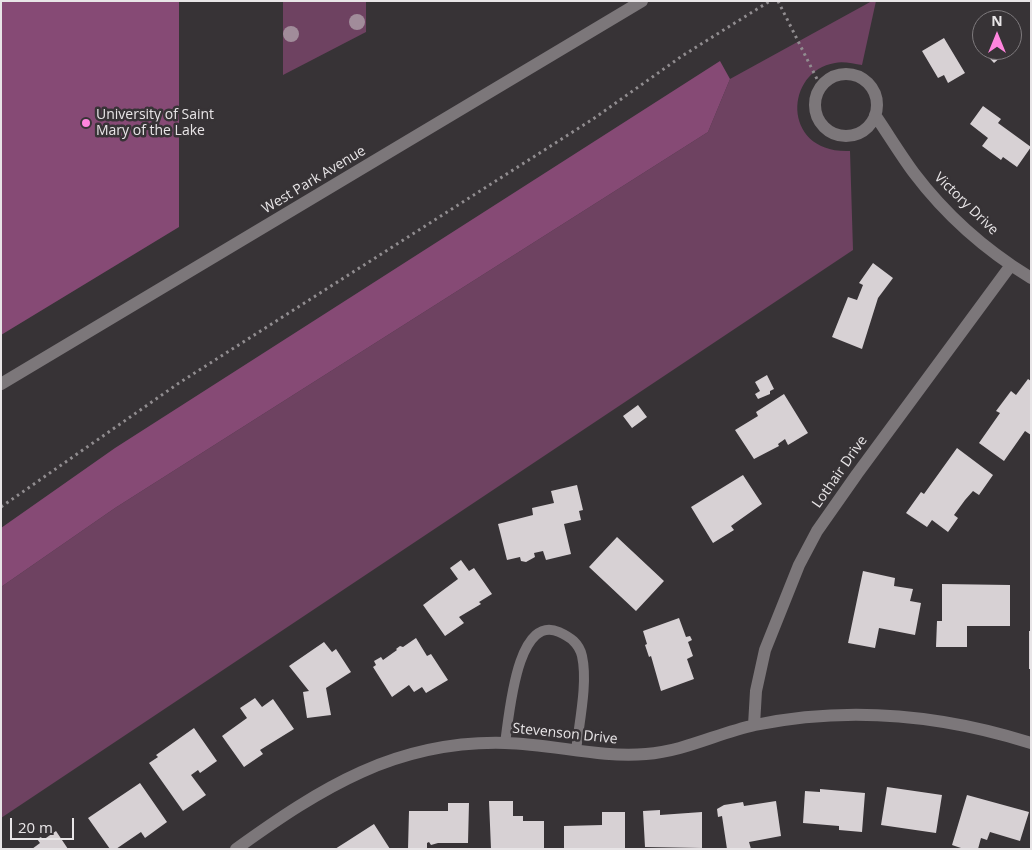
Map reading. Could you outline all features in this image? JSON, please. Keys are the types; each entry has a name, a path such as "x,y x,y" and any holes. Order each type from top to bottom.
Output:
{"street":[{"name":"West Park Avenue","path":"1,384 642,1"},
{"path":"846,74 864,80 876,96 875,115 870,124 852,135 832,133 824,126 816,112 816,97 821,87 828,80 846,74"},
{"name":"Victory Drive","path":"875,115 914,173 939,202 1011,265 1031,278"},
{"name":"Lothair Drive","path":"754,725 756,691 766,650 799,565 817,531 856,474 1011,265"},
{"name":"Stevenson Drive","path":"236,849 327,787 384,761 415,752 477,743 505,743 608,756 656,753 681,749 754,725 828,716 904,717 993,731 1031,743"}],"lane":[{"path":"505,743 517,668 528,644 538,634 554,630 573,638 582,654 583,673 576,751"}],"path":[{"path":"1,507 179,383 593,119 682,56 770,1"},
{"path":"778,1 810,69 821,87"}],"shaded area":[{"name":"University of Saint Mary of the Lake","path":"1,1 179,1 179,227 1,335"},
{"path":"283,1 366,1 366,32 283,75"},
{"path":"872,1 876,1 862,65 838,62 818,69 806,81 799,95 798,111 801,127 811,140 827,148 850,151 853,250 1,818 1,587 115,508 708,132 730,79"},
{"path":"720,61 730,79 708,132 115,508 1,587 1,528 115,448"}],"building":[{"path":"944,38 965,73 948,83 944,75 938,78 922,51"},
{"path":"983,106 1001,119 998,123 1031,147 1017,167 1003,157 1001,160 982,146 988,138 970,124"},
{"path":"873,263 893,278 878,298 862,349 832,337 848,297 857,300 863,285 859,283"},
{"path":"767,375 774,389 770,391 770,394 758,399 755,394 760,391 755,382"},
{"path":"1028,379 1031,381 1031,435 1025,431 1004,461 979,443 1000,413 996,411 1011,391 1016,395"},
{"path":"784,394 808,433 788,445 785,439 778,444 779,446 754,459 735,430 758,416 756,412"},
{"path":"638,405 647,417 632,428 623,416"},
{"path":"957,448 993,475 979,495 973,491 965,500 954,515 958,518 948,532 932,520 927,527 906,513 921,492 924,494"},
{"path":"743,475 762,504 731,526 734,530 713,543 691,507"},
{"path":"577,485 583,510 579,511 581,520 564,524 571,554 546,560 543,551 534,553 535,557 526,562 521,561 520,557 507,560 498,524 533,515 532,508 554,503 551,491"},
{"path":"617,537 664,581 636,611 589,567"},
{"path":"461,560 469,571 474,568 492,594 479,602 481,604 459,617 464,623 445,636 423,605 458,579 450,568"},
{"path":"863,571 895,578 894,586 913,589 910,601 921,603 915,635 879,628 875,648 848,643"},
{"path":"942,584 1010,585 1010,626 967,626 967,647 936,647 937,621 942,621"},
{"path":"679,618 686,637 690,636 692,640 688,642 693,656 687,659 694,679 661,691 651,656 649,657 645,645 647,644 643,631"},
{"path":"1029,631 1031,631 1031,669 1029,669"},
{"path":"416,638 427,656 431,654 448,680 426,693 422,687 414,692 409,685 392,697 373,667 376,665 374,661 381,657 383,660 400,646 403,647"},
{"path":"324,642 332,652 336,649 351,672 326,688 331,715 307,718 303,692 309,691 289,666"},
{"path":"255,698 262,707 273,699 294,729 260,750 263,754 244,767 222,736 247,718 240,708"},
{"path":"194,728 217,761 200,773 198,770 191,775 206,795 183,811 149,763 158,757 156,755"},
{"path":"140,783 167,822 145,838 141,832 116,849 110,849 88,818"},
{"path":"887,787 942,795 936,833 881,825"},
{"path":"820,789 865,793 862,832 839,830 839,826 803,823 805,791 820,792"},
{"path":"967,795 1029,812 1020,841 990,832 987,840 981,838 978,849 964,849 952,845"},
{"path":"489,801 513,801 513,816 523,816 523,821 544,821 544,849 491,849"},
{"path":"776,801 781,836 749,842 751,849 727,849 722,816 718,817 717,809 724,805 743,802 744,806"},
{"path":"448,803 469,803 468,843 438,843 431,845 429,842 427,843 427,849 408,849 409,811 448,811"},
{"path":"660,810 660,815 702,812 702,848 645,847 643,811"},
{"path":"602,812 625,812 625,849 564,849 564,826 602,825"},
{"path":"374,824 390,849 335,849 346,842"},
{"path":"56,831 68,849 32,849 40,843 37,839 41,837 43,840"}],"place":[{"name":"University of Saint Mary of the Lake","path":"86,123"}]}
